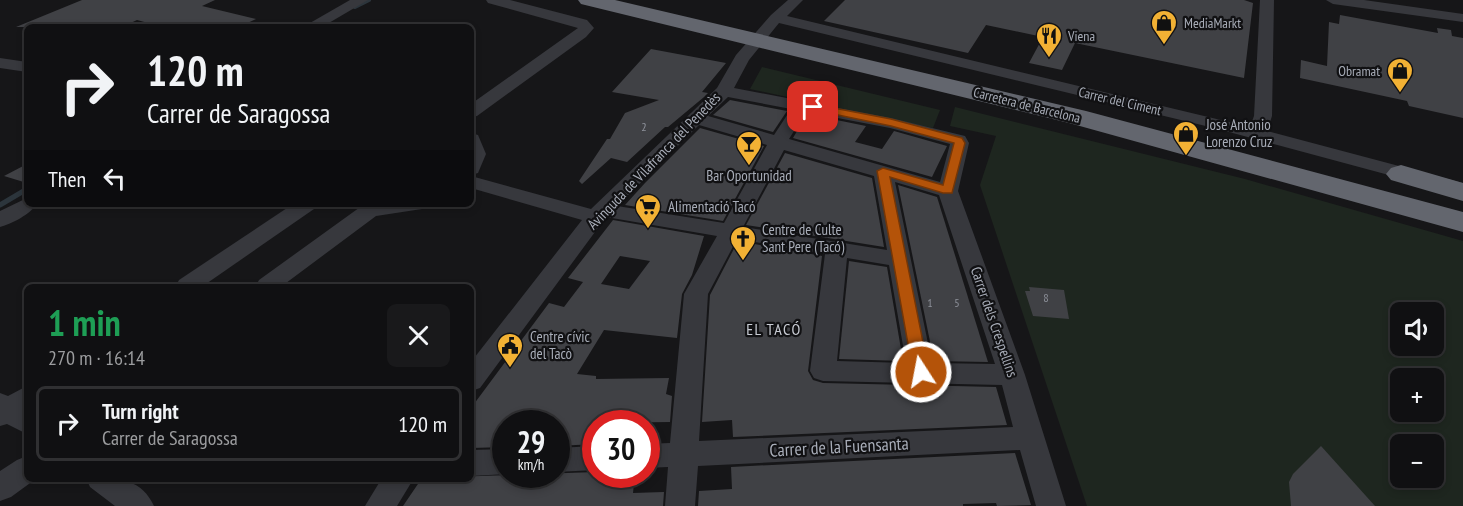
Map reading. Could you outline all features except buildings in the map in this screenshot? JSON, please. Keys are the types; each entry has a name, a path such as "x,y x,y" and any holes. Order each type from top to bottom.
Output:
{"highway":[{"name":"Carretera de Barcelona","path":"587,13 946,85 1214,153 1463,222"},
{"path":"1214,153 1255,158 1463,205"},
{"path":"1401,174 1463,190"}],"street":[{"path":"317,24 362,0"},
{"path":"493,0 582,23 587,13"},
{"name":"Avinguda de Vilafranca del Penedès","path":"474,377 599,214 724,91 742,58 773,21 796,0"},
{"path":"1267,0 1263,116 1257,134 1401,174"},
{"path":"1333,0 1463,18"},
{"path":"474,110 581,34 587,13"},
{"name":"Carrer del Ciment","path":"773,21 1163,111 1222,134 1247,138 1257,134"},
{"path":"0,63 24,67"},
{"path":"694,118 948,191 960,143 958,140 891,123 724,91"},
{"path":"681,498 696,294 779,141 802,105"},
{"path":"474,144 477,150 474,163"},
{"path":"883,171 921,372"},
{"path":"474,183 599,214 731,231 898,259"},
{"name":"Carrer dels Crespellins","path":"948,191 1012,375 1051,506"},
{"path":"0,219 24,206"},
{"path":"190,284 303,207"},
{"path":"270,284 370,210 392,207"},
{"path":"837,249 823,371 1012,375"},
{"name":"Carrer de la Fuensanta","path":"660,455 1032,438"},
{"path":"474,463 492,462"},
{"path":"0,488 24,471"},
{"path":"106,482 139,506"},
{"path":"380,506 396,482"}],"shaded area":[{"path":"762,67 940,110 933,128 750,89"},
{"path":"955,107 1245,179 1463,241 1463,506 1087,506 980,185 996,136 950,126"}],"waterway":[{"path":"355,7 369,0"},
{"path":"0,205 24,191"}],"place":[{"name":"MediaMarkt","path":"1164,46"},
{"name":"Viena","path":"1049,59"},
{"name":"Obramat","path":"1400,94"},
{"name":"José Antonio Lorenzo Cruz","path":"1186,157"},
{"name":"Bar Oportunidad","path":"749,167"},
{"name":"Alimentació Tacó","path":"648,230"},
{"name":"Centre de Culte Sant Pere (Tacó)","path":"743,262"},
{"name":"Centre cívic del Tacò","path":"510,369"}],"district":[{"name":"EL TACÓ","path":"774,329"}],"route":[{"path":"813,107 891,123 958,140 960,143 948,191 883,171 921,372"}]}
